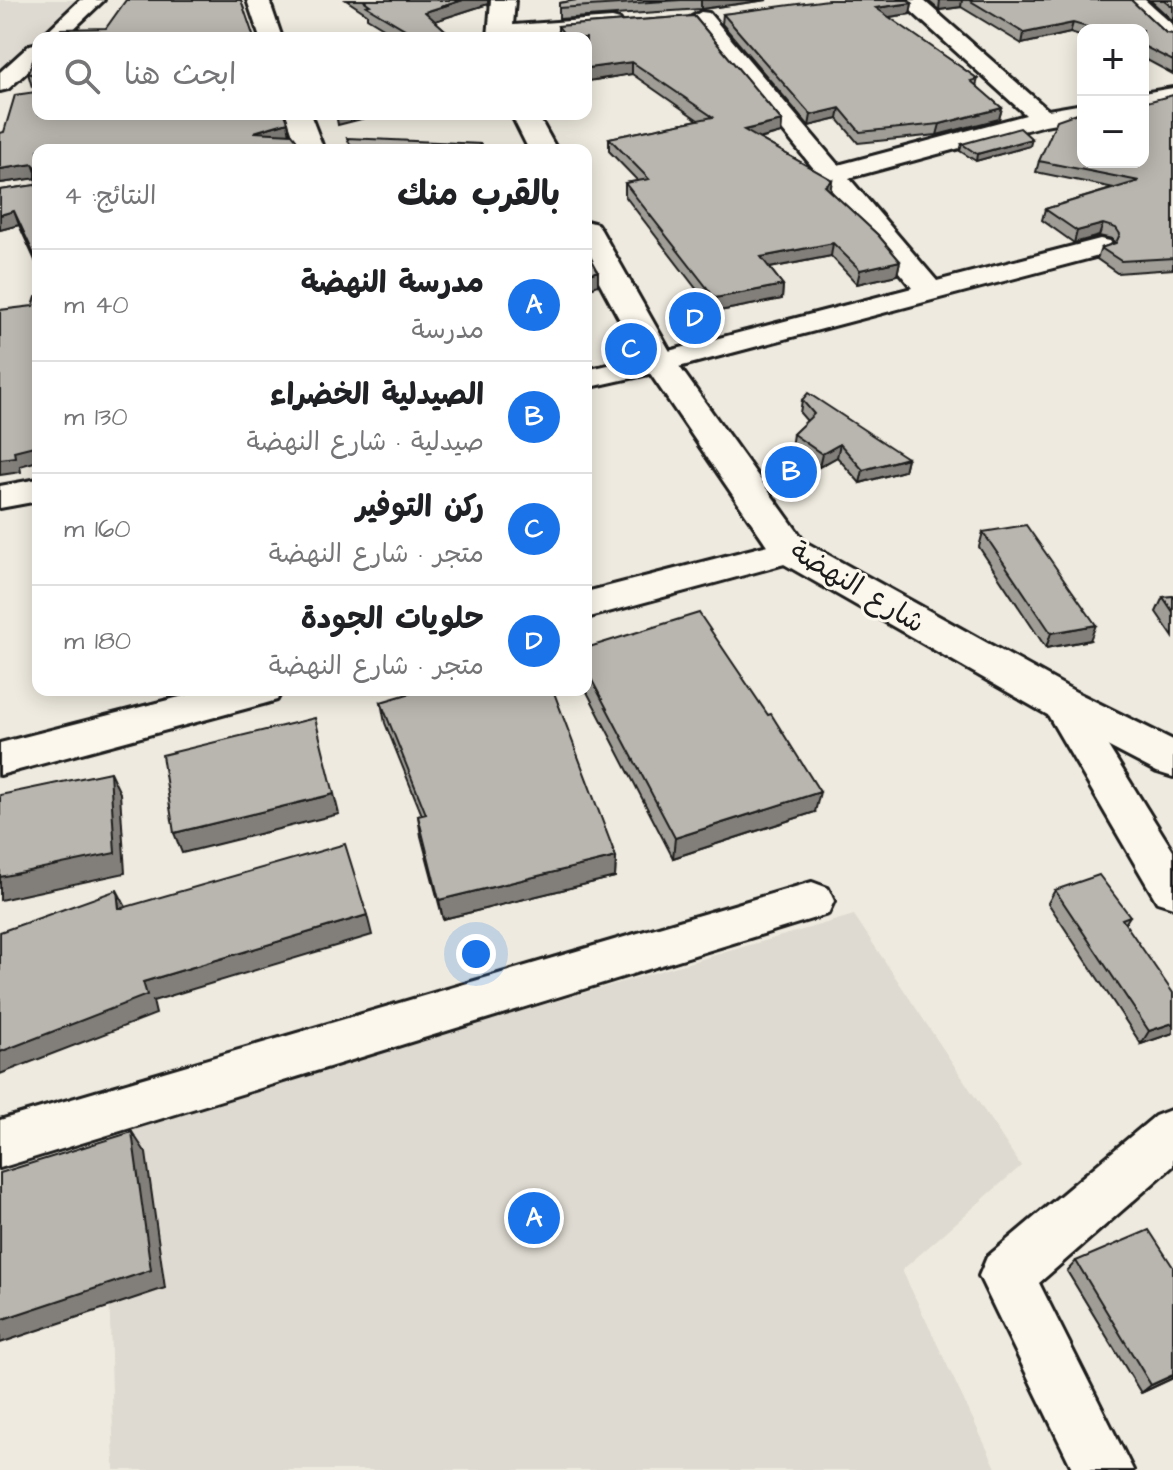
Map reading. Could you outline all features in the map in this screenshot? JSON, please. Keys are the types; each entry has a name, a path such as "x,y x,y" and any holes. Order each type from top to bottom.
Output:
{"street":[{"path":"58,32 93,0"},
{"path":"258,0 269,32"},
{"path":"500,32 503,0"},
{"path":"910,0 1043,118"},
{"path":"1132,0 1173,36"},
{"path":"732,14 694,18 929,290"},
{"path":"543,32 639,23"},
{"path":"0,84 32,55"},
{"path":"1149,99 1173,95"},
{"path":"0,100 25,97"},
{"path":"831,175 1043,118 1077,112"},
{"path":"300,120 309,144"},
{"path":"527,120 540,144"},
{"name":"شارع النهضة","path":"592,241 660,363 791,551 1061,703 1173,760"},
{"path":"592,378 660,363 1100,247"},
{"path":"0,497 32,491"},
{"path":"592,603 791,551"},
{"path":"0,759 240,696"},
{"path":"1061,703 1173,889"},
{"path":"0,1144 812,901"},
{"path":"1104,1470 1006,1276 1173,1133"}],"shaded area":[{"path":"0,0 81,0 46,32 32,32 32,45 0,74"},
{"path":"854,915 1021,1166 902,1270 997,1470 114,1470 105,1131"}],"building":[{"path":"126,0 241,0 252,32 59,32 61,29 106,28"},
{"path":"363,0 463,0 425,12 447,32 404,32 408,31 366,6 370,5"},
{"path":"577,0 681,0 559,8 559,3"},
{"path":"828,0 908,0 912,3 876,8 978,79 971,81 1002,108 940,124 860,132 840,108 811,115 723,14"},
{"path":"969,0 1131,0 1166,33 1173,34 1173,61 1149,49 1149,24 1073,23 1024,33"},
{"path":"694,16 782,121 744,130 832,180 825,186 878,235 900,261 860,270 833,243 761,257 783,285 715,298 625,183 649,179 609,138 713,117 632,62 592,67 592,32 562,32 558,26"},
{"path":"32,93 32,120 287,120 254,132 292,134 297,144 32,144 32,164 0,169 0,133 4,132 15,95"},
{"path":"1173,95 1173,258 1121,261 1101,248 1116,243 1120,234 1116,228 1103,224 1077,231 1045,209 1139,181 1039,161 1057,120 1077,113 1077,168 1149,168 1149,101"},
{"path":"1020,128 1032,139 977,154 962,144"},
{"path":"347,138 481,144 350,144"},
{"path":"32,186 32,250 14,211 0,215 0,190"},
{"path":"32,306 32,446 14,451 15,457 0,459 0,310"},
{"path":"808,393 907,458 863,470 840,444 822,454 793,434 814,414 802,400"},
{"path":"1026,525 1096,625 1051,633 983,532"},
{"path":"1173,596 1173,612 1163,597"},
{"path":"699,613 768,715 771,714 820,792 675,838 592,680 592,646"},
{"path":"401,696 555,696 616,857 439,900 418,816 426,814 381,702"},
{"path":"315,718 334,794 174,833 162,755"},
{"path":"110,772 115,853 0,877 0,795"},
{"path":"345,844 367,915 143,982 147,995 0,1052 0,932 117,890 119,909"},
{"path":"1099,875 1130,916 1122,919 1173,993 1173,1023 1149,1031 1055,890"},
{"path":"132,1132 151,1270 0,1320 0,1173"},
{"path":"1149,1230 1173,1267 1173,1375 1151,1385 1076,1261"}],"place":[{"name":"حلويات الجودة","path":"695,318"},
{"name":"ركن التوفير","path":"631,349"},
{"name":"الصيدلية الخضراء","path":"791,472"},
{"name":"مدرسة النهضة","path":"534,1218"}]}
